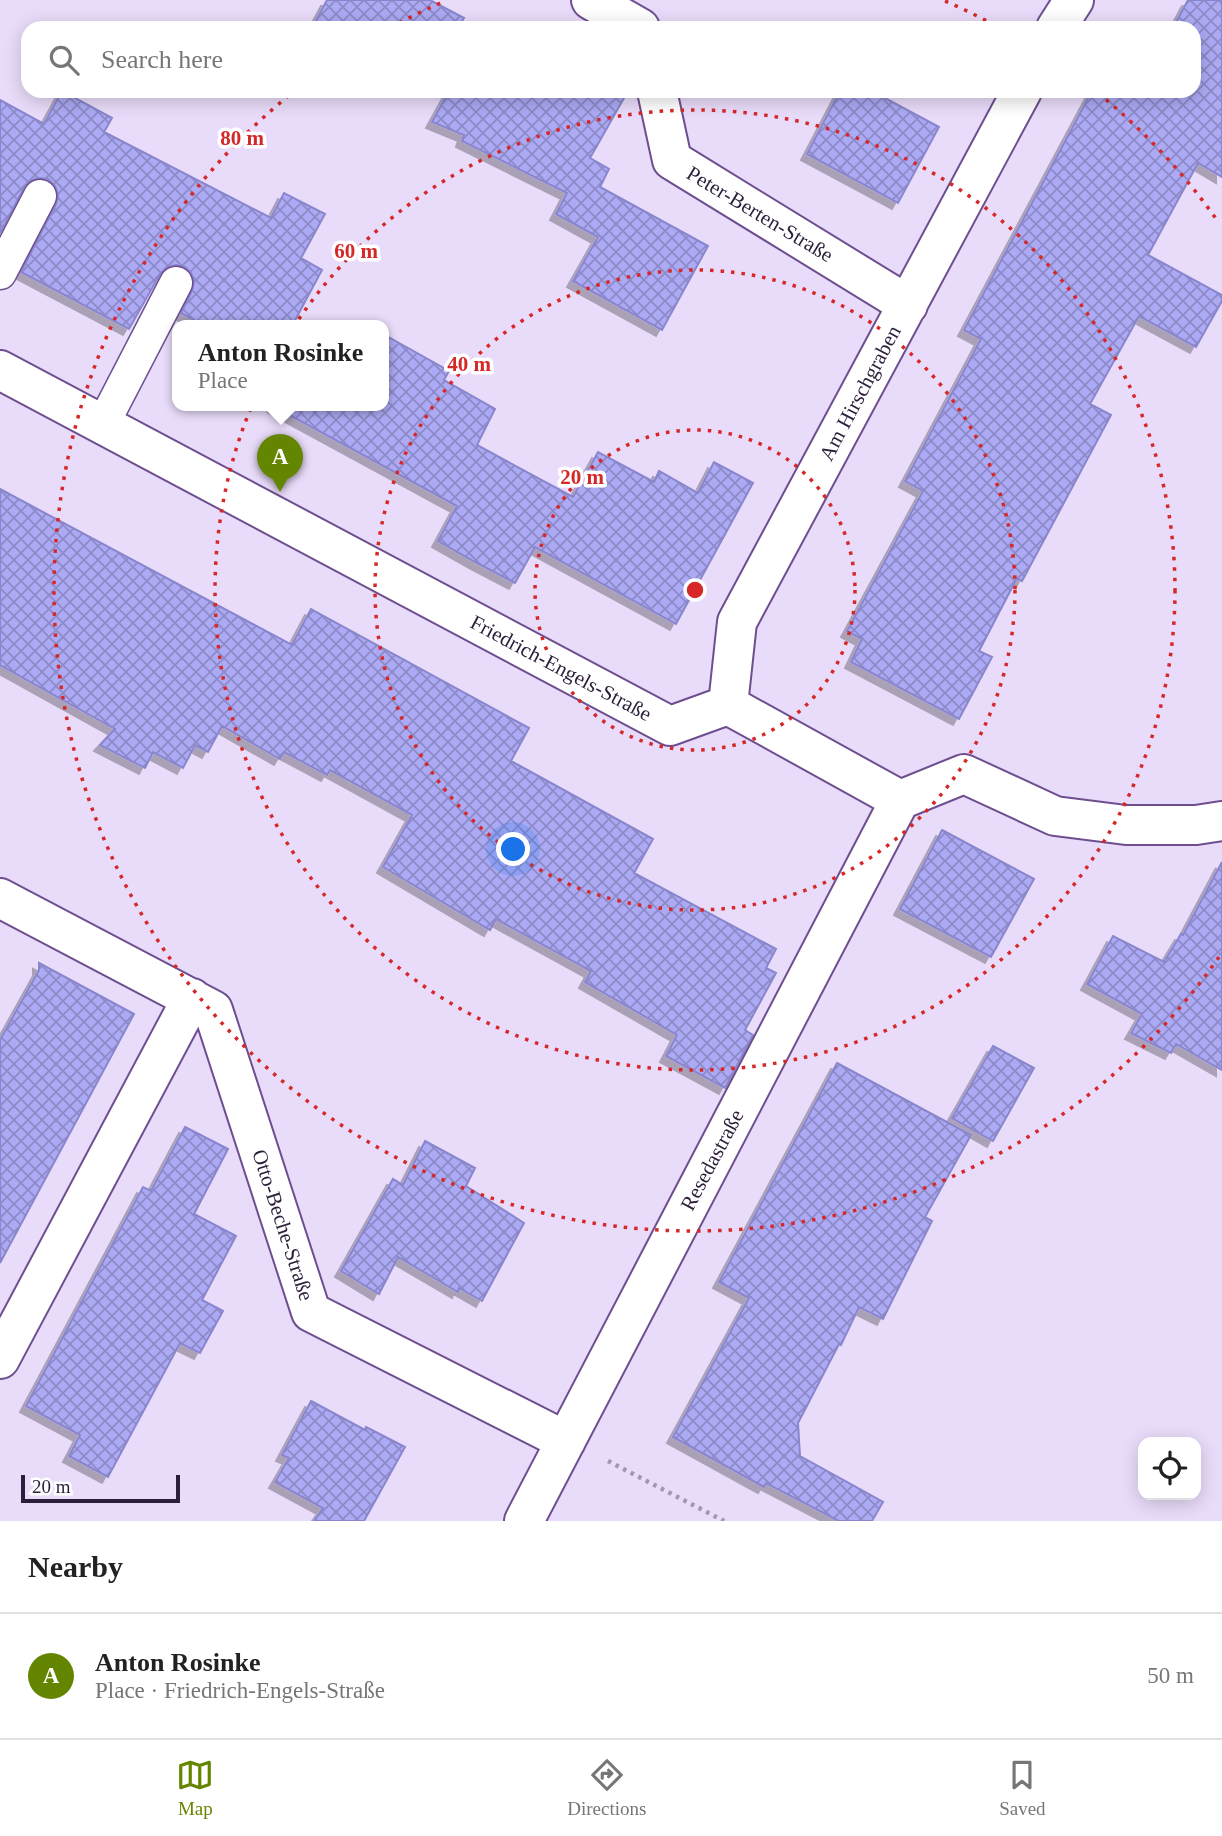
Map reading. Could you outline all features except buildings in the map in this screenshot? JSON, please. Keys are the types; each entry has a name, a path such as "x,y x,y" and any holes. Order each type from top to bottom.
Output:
{"street":[{"path":"591,0 628,21"},
{"path":"1060,21 1074,0"},
{"name":"Peter-Berten-Straße","path":"659,98 672,160 908,305"},
{"name":"Am Hirschgraben","path":"728,705 737,622 1018,98"},
{"name":"Friedrich-Engels-Straße","path":"0,370 670,726 728,705"},
{"path":"728,705 900,800 964,774 1055,816 1126,825 1196,825 1222,821"},
{"name":"Resedastraße","path":"524,1521 900,800"},
{"name":"Otto-Beche-Straße","path":"0,898 213,1010 310,1311 566,1441"},
{"path":"0,1359 192,998"}],"lane":[{"path":"0,273 40,196"},
{"path":"103,424 176,283"}],"path":[{"path":"566,1441 724,1521"}],"place":[{"name":"Anton Rosinke","path":"280,492"}]}
